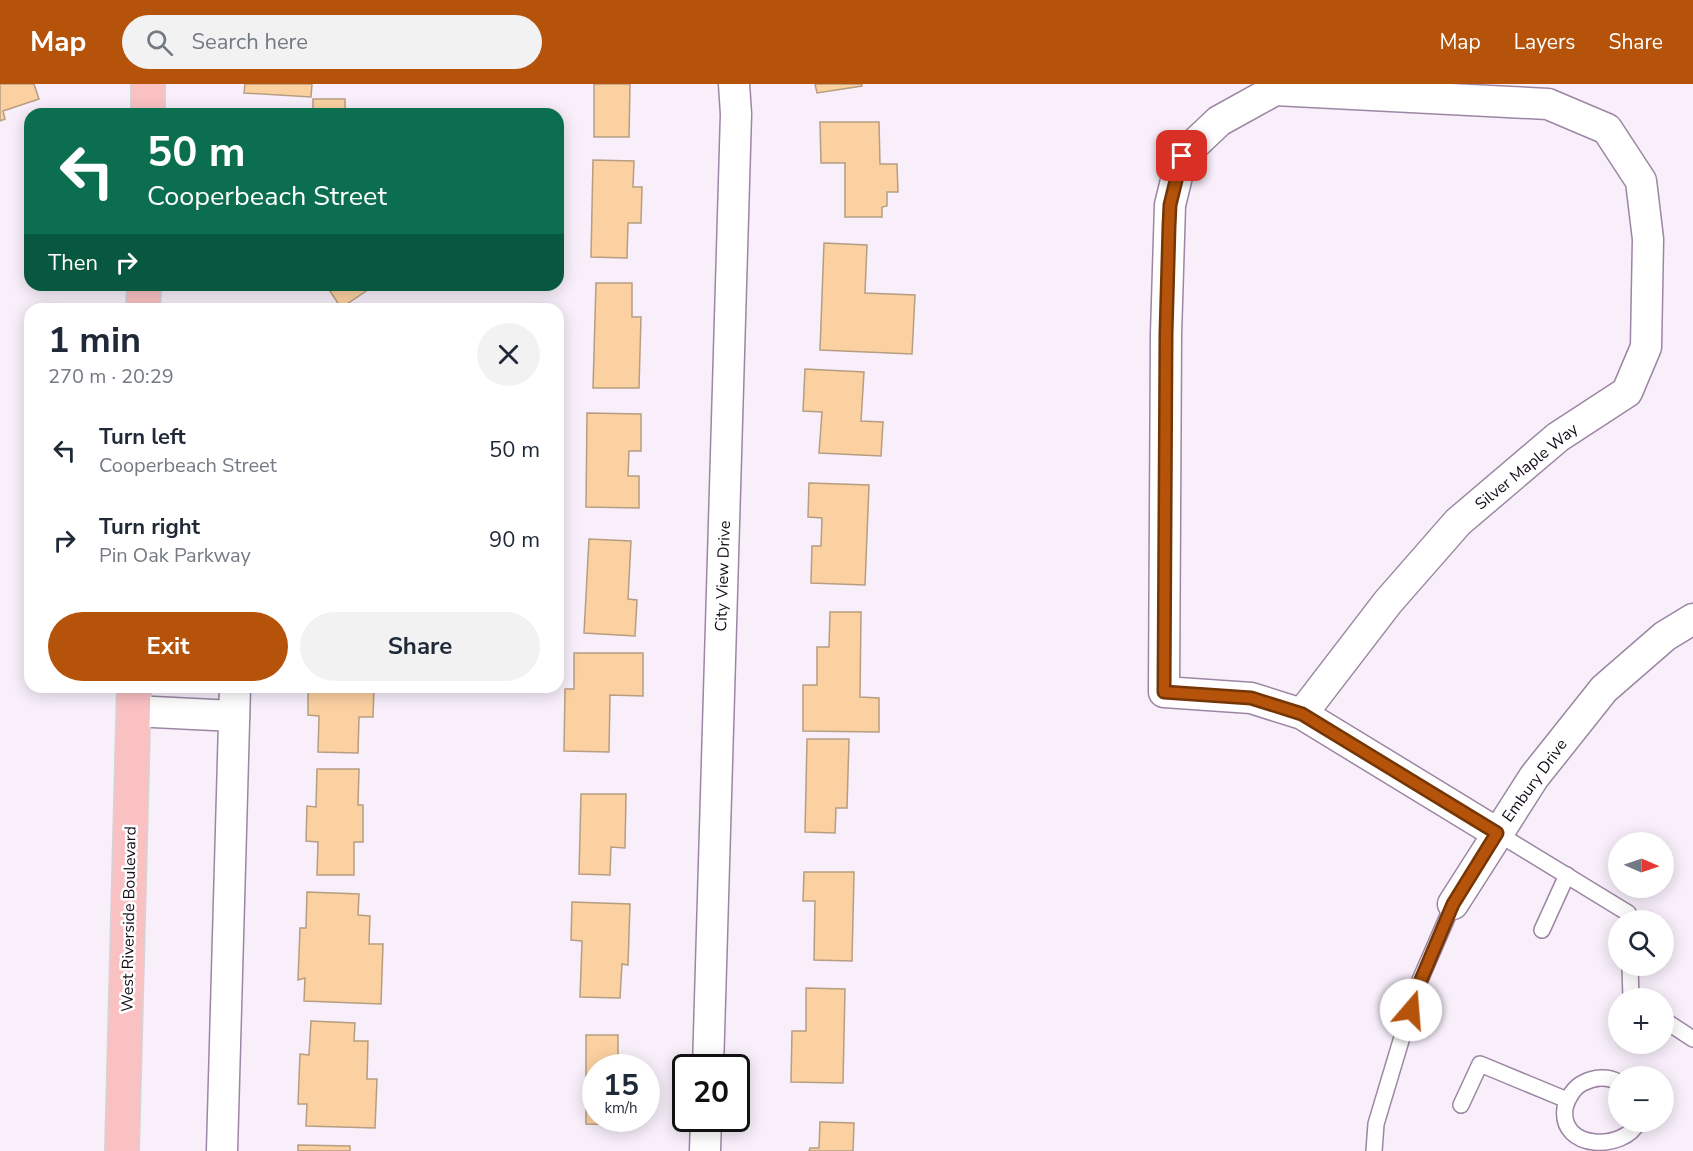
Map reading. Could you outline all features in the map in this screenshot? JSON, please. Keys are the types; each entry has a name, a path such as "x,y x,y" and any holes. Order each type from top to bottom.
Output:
{"main road":[{"path":"148,84 148,108"},
{"name":"West Riverside Boulevard","path":"122,1151 134,699"}],"street":[{"name":"City View Drive","path":"708,1054 735,126 734,84"},
{"name":"Silver Maple Way","path":"1275,90 1548,104 1607,129 1641,181 1648,239 1646,347 1627,392 1558,437 1458,522 1388,602 1302,714 1251,698 1164,692 1166,334 1170,205 1182,156 1219,121 1275,90"},
{"name":"Embury Drive","path":"1453,904 1534,777 1604,689 1665,636 1693,619"},
{"path":"222,1151 235,693"},
{"path":"134,699 234,716"},
{"path":"1302,714 1497,833"},
{"path":"705,1151 706,1132"}],"lane":[{"path":"1497,833 1623,910"},
{"path":"1542,930 1567,875"},
{"name":"Embury Drive","path":"1374,1151 1376,1124 1418,987 1453,904"},
{"path":"1674,1027 1693,1040"},
{"path":"1461,1105 1480,1064 1566,1100"},
{"path":"1608,1078 1593,1078 1580,1084 1566,1100 1564,1119 1570,1136 1587,1150 1613,1151 1626,1144 1635,1132"}],"building":[{"path":"0,84 34,84 39,99 3,111 5,119 0,121"},
{"path":"245,84 312,84 311,97 244,93"},
{"path":"594,84 630,84 629,137 594,137"},
{"path":"815,84 862,84 862,86 817,93"},
{"path":"313,99 345,99 345,108 313,108"},
{"path":"820,122 879,122 880,164 897,164 898,192 887,192 887,206 882,207 882,217 845,217 845,163 821,163"},
{"path":"593,160 634,161 633,187 642,187 641,223 628,223 627,258 591,257"},
{"path":"824,243 867,245 865,293 915,295 912,354 820,350"},
{"path":"596,283 632,283 632,317 641,317 639,388 593,388"},
{"path":"330,291 366,291 348,303 338,303"},
{"path":"805,369 864,372 861,421 883,422 881,456 819,453 822,412 803,411"},
{"path":"587,413 641,414 641,451 629,451 628,476 639,476 639,508 586,507"},
{"path":"809,483 869,485 865,585 811,583 812,546 821,546 822,518 808,517"},
{"path":"589,539 631,541 628,599 637,600 635,636 584,633"},
{"path":"830,612 861,612 860,697 879,698 879,732 803,731 803,685 817,685 817,647 829,647"},
{"path":"574,653 643,653 643,696 610,695 609,752 564,751 565,689 574,689"},
{"path":"308,693 374,693 373,717 359,717 358,753 318,752 319,716 308,715"},
{"path":"807,739 849,739 847,808 836,808 835,833 805,832"},
{"path":"317,769 359,769 358,805 363,805 363,842 354,842 354,875 317,875 318,842 306,841 307,806 316,807"},
{"path":"581,794 626,794 625,848 611,847 610,875 579,874"},
{"path":"804,872 854,872 852,961 814,960 815,901 803,901"},
{"path":"307,892 359,894 358,915 370,916 369,944 383,944 381,1004 304,1001 305,978 298,980 300,928 306,928"},
{"path":"572,902 630,904 628,965 622,964 620,998 580,997 582,941 571,940"},
{"path":"806,988 845,989 843,1083 791,1082 792,1031 806,1031"},
{"path":"311,1021 355,1023 354,1041 368,1041 367,1079 377,1079 375,1128 306,1126 307,1104 298,1104 300,1054 309,1055"},
{"path":"586,1035 618,1035 618,1054 586,1054"},
{"path":"820,1122 854,1123 853,1151 809,1151 810,1148 819,1148"},
{"path":"298,1145 350,1146 350,1151 298,1151"}],"route":[{"path":"1182,156 1170,205 1169,226 1166,334 1164,692 1251,698 1302,714 1497,833 1453,904 1418,987 1411,1010"}]}
